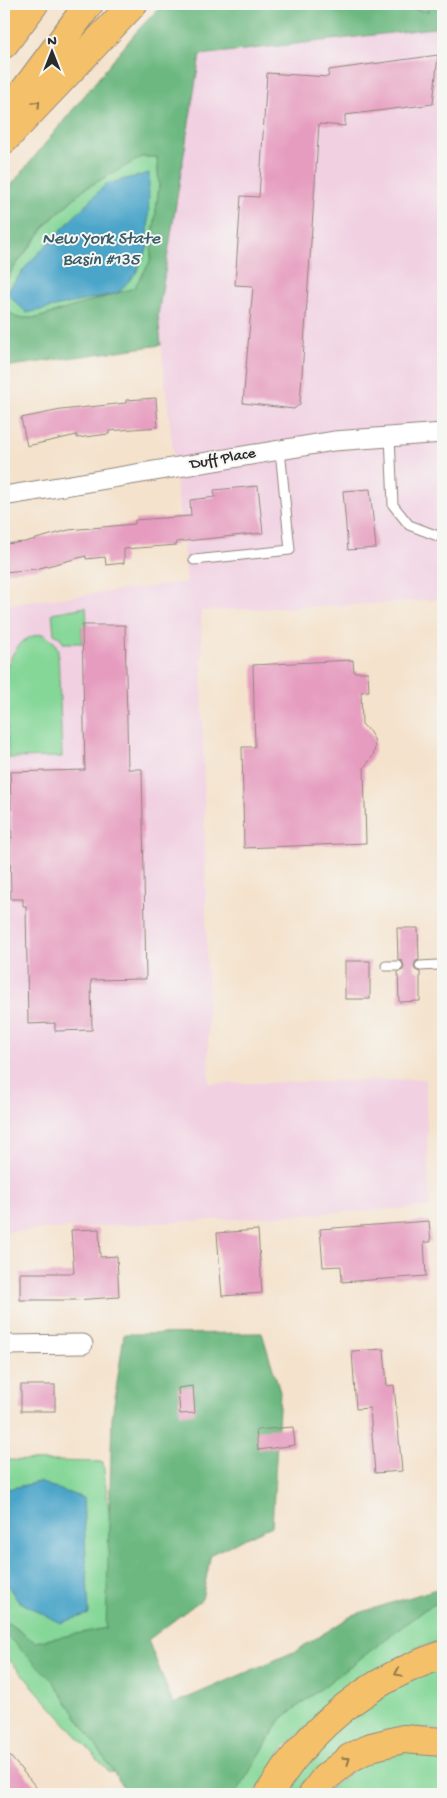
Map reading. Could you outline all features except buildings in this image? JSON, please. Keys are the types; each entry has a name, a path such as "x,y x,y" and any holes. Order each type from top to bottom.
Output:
{"highway":[{"path":"4,44 34,4"},
{"path":"4,118 89,4"},
{"path":"4,140 133,4"},
{"path":"269,1794 280,1775 316,1732 352,1701 387,1678 419,1662 443,1655"},
{"path":"313,1794 325,1778 350,1758 371,1747 403,1739 443,1742"}],"street":[{"name":"Duff Place","path":"4,496 334,441 443,433"},
{"path":"4,1345 83,1344"}],"lane":[{"path":"390,436 393,505 408,525 443,538"},
{"path":"194,560 290,550 280,450"},
{"path":"420,966 438,965"},
{"path":"386,966 398,966"}],"shaded area":[{"path":"443,27 443,599 374,604 201,611 209,1084 425,1079 430,1207 4,1232 4,605 187,582 158,315 199,55"}],"green space":[{"path":"163,4 391,4 430,12 423,4 443,4 443,27 200,55 158,315 161,345 4,367 4,308 17,318 37,318 134,288 150,262 159,185 157,157 142,157 84,189 48,222 13,269 5,283 4,289 4,194 137,31"},
{"path":"391,4 423,4 431,12"},
{"name":"New York State Basin #135","path":"142,157 157,157 159,185 150,262 134,288 37,318 17,318 4,308 5,283 13,269 49,222 84,189"},
{"path":"86,607 87,625 82,626 82,643 63,643 61,638 54,634 52,613"},
{"path":"43,634 55,643 58,650 62,757 8,758 6,669 15,651 23,641 35,635"},
{"path":"262,1333 280,1392 272,1526 211,1554 202,1599 148,1640 173,1704 296,1651 353,1615 443,1587 443,1600 425,1609 281,1719 236,1794 128,1794 53,1681 4,1633 4,1620 35,1642 106,1628 112,1418 124,1334"},
{"path":"4,1460 103,1462 141,1774 109,1772 4,1654 4,1580 18,1601 39,1482 4,1490"},
{"path":"443,1600 443,1640 415,1649 340,1696 283,1749 259,1794 236,1794 281,1719 425,1609"},
{"path":"443,1660 443,1731 419,1728 300,1794 279,1794 333,1725"},
{"path":"443,1749 443,1794 322,1794 379,1751"}],"water":[{"name":"New York State Basin #135","path":"149,173 148,247 136,273 118,293 27,313 6,293 29,263 106,184"},
{"path":"39,1482 83,1498 89,1614 60,1623 18,1601 4,1580 4,1490"}]}
